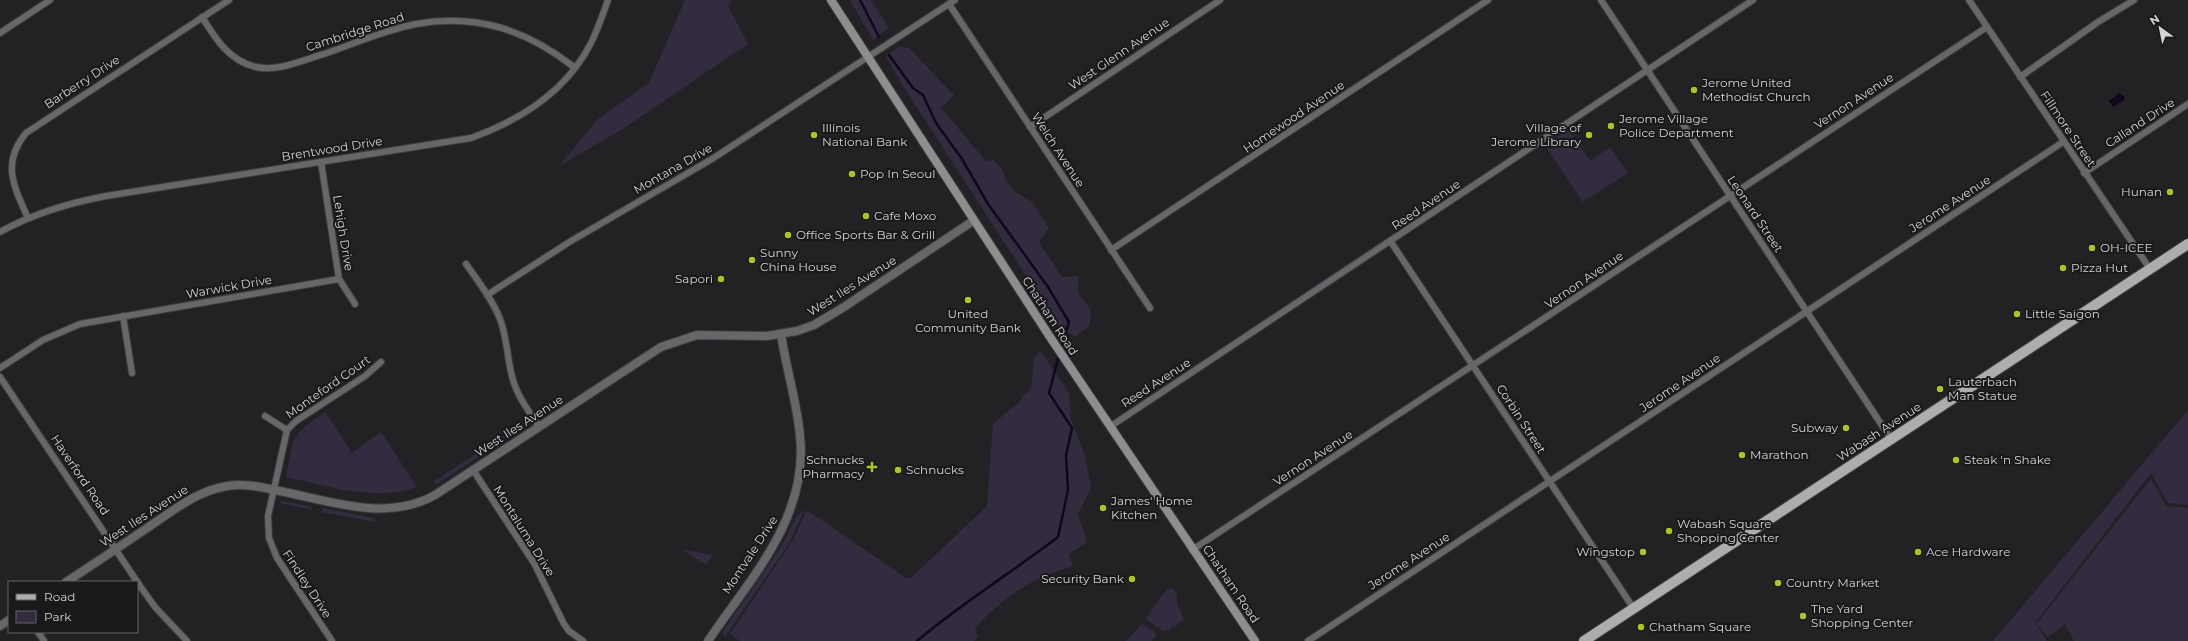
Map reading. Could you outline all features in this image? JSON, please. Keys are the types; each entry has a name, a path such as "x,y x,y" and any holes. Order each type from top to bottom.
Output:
{"main road":[{"name":"Chatham Road","path":"831,0 866,58 973,221 1111,426 1192,550 1255,641"},
{"name":"Wabash Avenue","path":"1584,641 2188,244"}],"street":[{"path":"0,33 50,0"},
{"name":"Barberry Drive","path":"28,218 13,183 11,164 16,148 26,133 229,0"},
{"name":"Brentwood Drive","path":"0,232 28,218 64,204 471,138 496,129 536,107 558,88 591,43 608,0"},
{"path":"866,58 955,0"},
{"name":"West Glenn Avenue","path":"1030,127 1220,0"},
{"name":"Homewood Avenue","path":"1111,250 1488,0"},
{"name":"Leonard Street","path":"1601,0 1891,440"},
{"name":"Reed Avenue","path":"1111,426 1391,242 1753,0"},
{"name":"Fillmore Street","path":"1969,0 2063,142 2150,269"},
{"path":"2020,77 2098,22 2134,0"},
{"name":"Welch Avenue","path":"949,4 1150,308"},
{"name":"Cambridge Road","path":"202,17 220,45 232,56 256,67 271,68 291,64 386,32 415,24 456,20 477,22 517,33 546,47 574,67"},
{"name":"Vernon Avenue","path":"1192,550 1473,367 1987,27"},
{"name":"Montana Drive","path":"487,295 571,241 712,159 866,58"},
{"name":"Calland Drive","path":"2084,173 2188,104"},
{"name":"Jerome Avenue","path":"1308,641 1808,312 2063,142"},
{"name":"Lehigh Drive","path":"321,162 340,279 355,304"},
{"name":"West Iles Avenue","path":"68,581 185,502 210,490 228,486 273,489 356,506 384,509 413,505 429,499 651,353 675,341 697,335 758,336 797,331 826,318 973,221"},
{"name":"Corbin Street","path":"1391,242 1634,609"},
{"path":"466,264 487,295 504,330 516,388 539,427"},
{"name":"Warwick Drive","path":"0,368 61,331 80,324 340,279"},
{"path":"123,316 132,373"},
{"name":"Montvale Drive","path":"708,641 779,536 795,500 801,466 800,436 781,334"},
{"name":"Monteford Court","path":"273,489 287,430 296,421 365,376 381,362"},
{"name":"Haverford Road","path":"0,377 137,581"},
{"name":"Monteford Court","path":"265,416 287,430"},
{"name":"Montaluma Drive","path":"473,470 534,563 564,624 583,641"},
{"name":"Findley Drive","path":"273,489 268,524 274,552 332,641"},
{"name":"Haverford Road","path":"138,583 148,598 187,641"}],"green space":[{"path":"685,0 732,0 728,6 748,44 621,130 559,166 598,119 649,83"},
{"path":"850,0 871,0 889,28 873,40"},
{"path":"900,46 909,48 954,95 941,108 986,161 993,160 1002,169 1006,181 1013,190 1032,202 1049,228 1039,242 1062,277 1078,276 1078,293 1091,310 1090,325 1075,337 1059,327 899,80 886,56"},
{"path":"1569,129 1590,161 1610,147 1628,173 1583,202 1545,145"},
{"path":"1040,350 1069,393 1071,419 1085,456 1091,488 1078,514 1087,542 1069,554 1073,566 1031,583 1008,597 986,616 975,628 978,637 974,641 740,641 730,634 793,540 807,510 906,578 911,578 987,506 993,424 1019,402 1031,389 1034,358"},
{"path":"2188,410 2188,505 2168,503 2151,473 2035,623 2047,641 1993,641"},
{"path":"325,412 352,453 381,432 417,487 401,491 368,493 335,488 286,477 295,438 305,427"},
{"path":"524,422 521,428 499,441 498,439"},
{"path":"491,444 491,448 437,484 433,482"},
{"path":"2151,479 2166,506 2188,508 2188,641 2074,641 2065,624 2048,637 2036,624"},
{"path":"282,501 311,506 312,510 279,503"},
{"path":"323,508 374,518 376,522 321,512"},
{"path":"804,510 789,544 724,638 723,631 782,545 797,516"},
{"path":"681,549 713,555 706,565"},
{"path":"1169,588 1173,589 1177,594 1177,604 1184,619 1176,626 1170,628 1170,630 1163,631 1146,619 1159,599"},
{"path":"1142,624 1156,633 1156,637 1151,641 1126,641"}],"shaded area":[{"path":"2119,93 2125,97 2123,101 2113,107 2109,101"}],"waterway":[{"path":"860,0 879,37"},
{"path":"889,55 913,88 923,95 936,123 962,159 988,204 1048,287 1069,322 1061,349"},
{"path":"917,641 951,614 1058,537 1068,490 1066,455 1072,428 1049,393 1059,355"}],"place":[{"name":"Jerome United Methodist Church","path":"1694,90"},
{"name":"Jerome Village Police Department","path":"1611,126"},
{"name":"Illinois National Bank","path":"814,135"},
{"name":"Village of Jerome Library","path":"1589,135"},
{"name":"Pop In Seoul","path":"852,174"},
{"name":"Hunan","path":"2170,192"},
{"name":"Cafe Moxo","path":"866,216"},
{"name":"Office Sports Bar & Grill","path":"788,235"},
{"name":"OH-ICEE","path":"2092,248"},
{"name":"Sunny China House","path":"752,260"},
{"name":"Pizza Hut","path":"2063,268"},
{"name":"Sapori","path":"721,279"},
{"name":"United Community Bank","path":"968,300"},
{"name":"Little Saigon","path":"2017,314"},
{"name":"Lauterbach Man Statue","path":"1940,389"},
{"name":"Subway","path":"1846,428"},
{"name":"Marathon","path":"1742,455"},
{"name":"Steak 'n Shake","path":"1956,460"},
{"name":"Schnucks Pharmacy","path":"872,467"},
{"name":"Schnucks","path":"898,470"},
{"name":"James' Home Kitchen","path":"1103,508"},
{"name":"Wabash Square Shopping Center","path":"1669,531"},
{"name":"Wingstop","path":"1643,552"},
{"name":"Ace Hardware","path":"1918,552"},
{"name":"Security Bank","path":"1132,579"},
{"name":"Country Market","path":"1778,583"},
{"name":"The Yard Shopping Center","path":"1803,616"},
{"name":"Chatham Square","path":"1641,627"}]}
